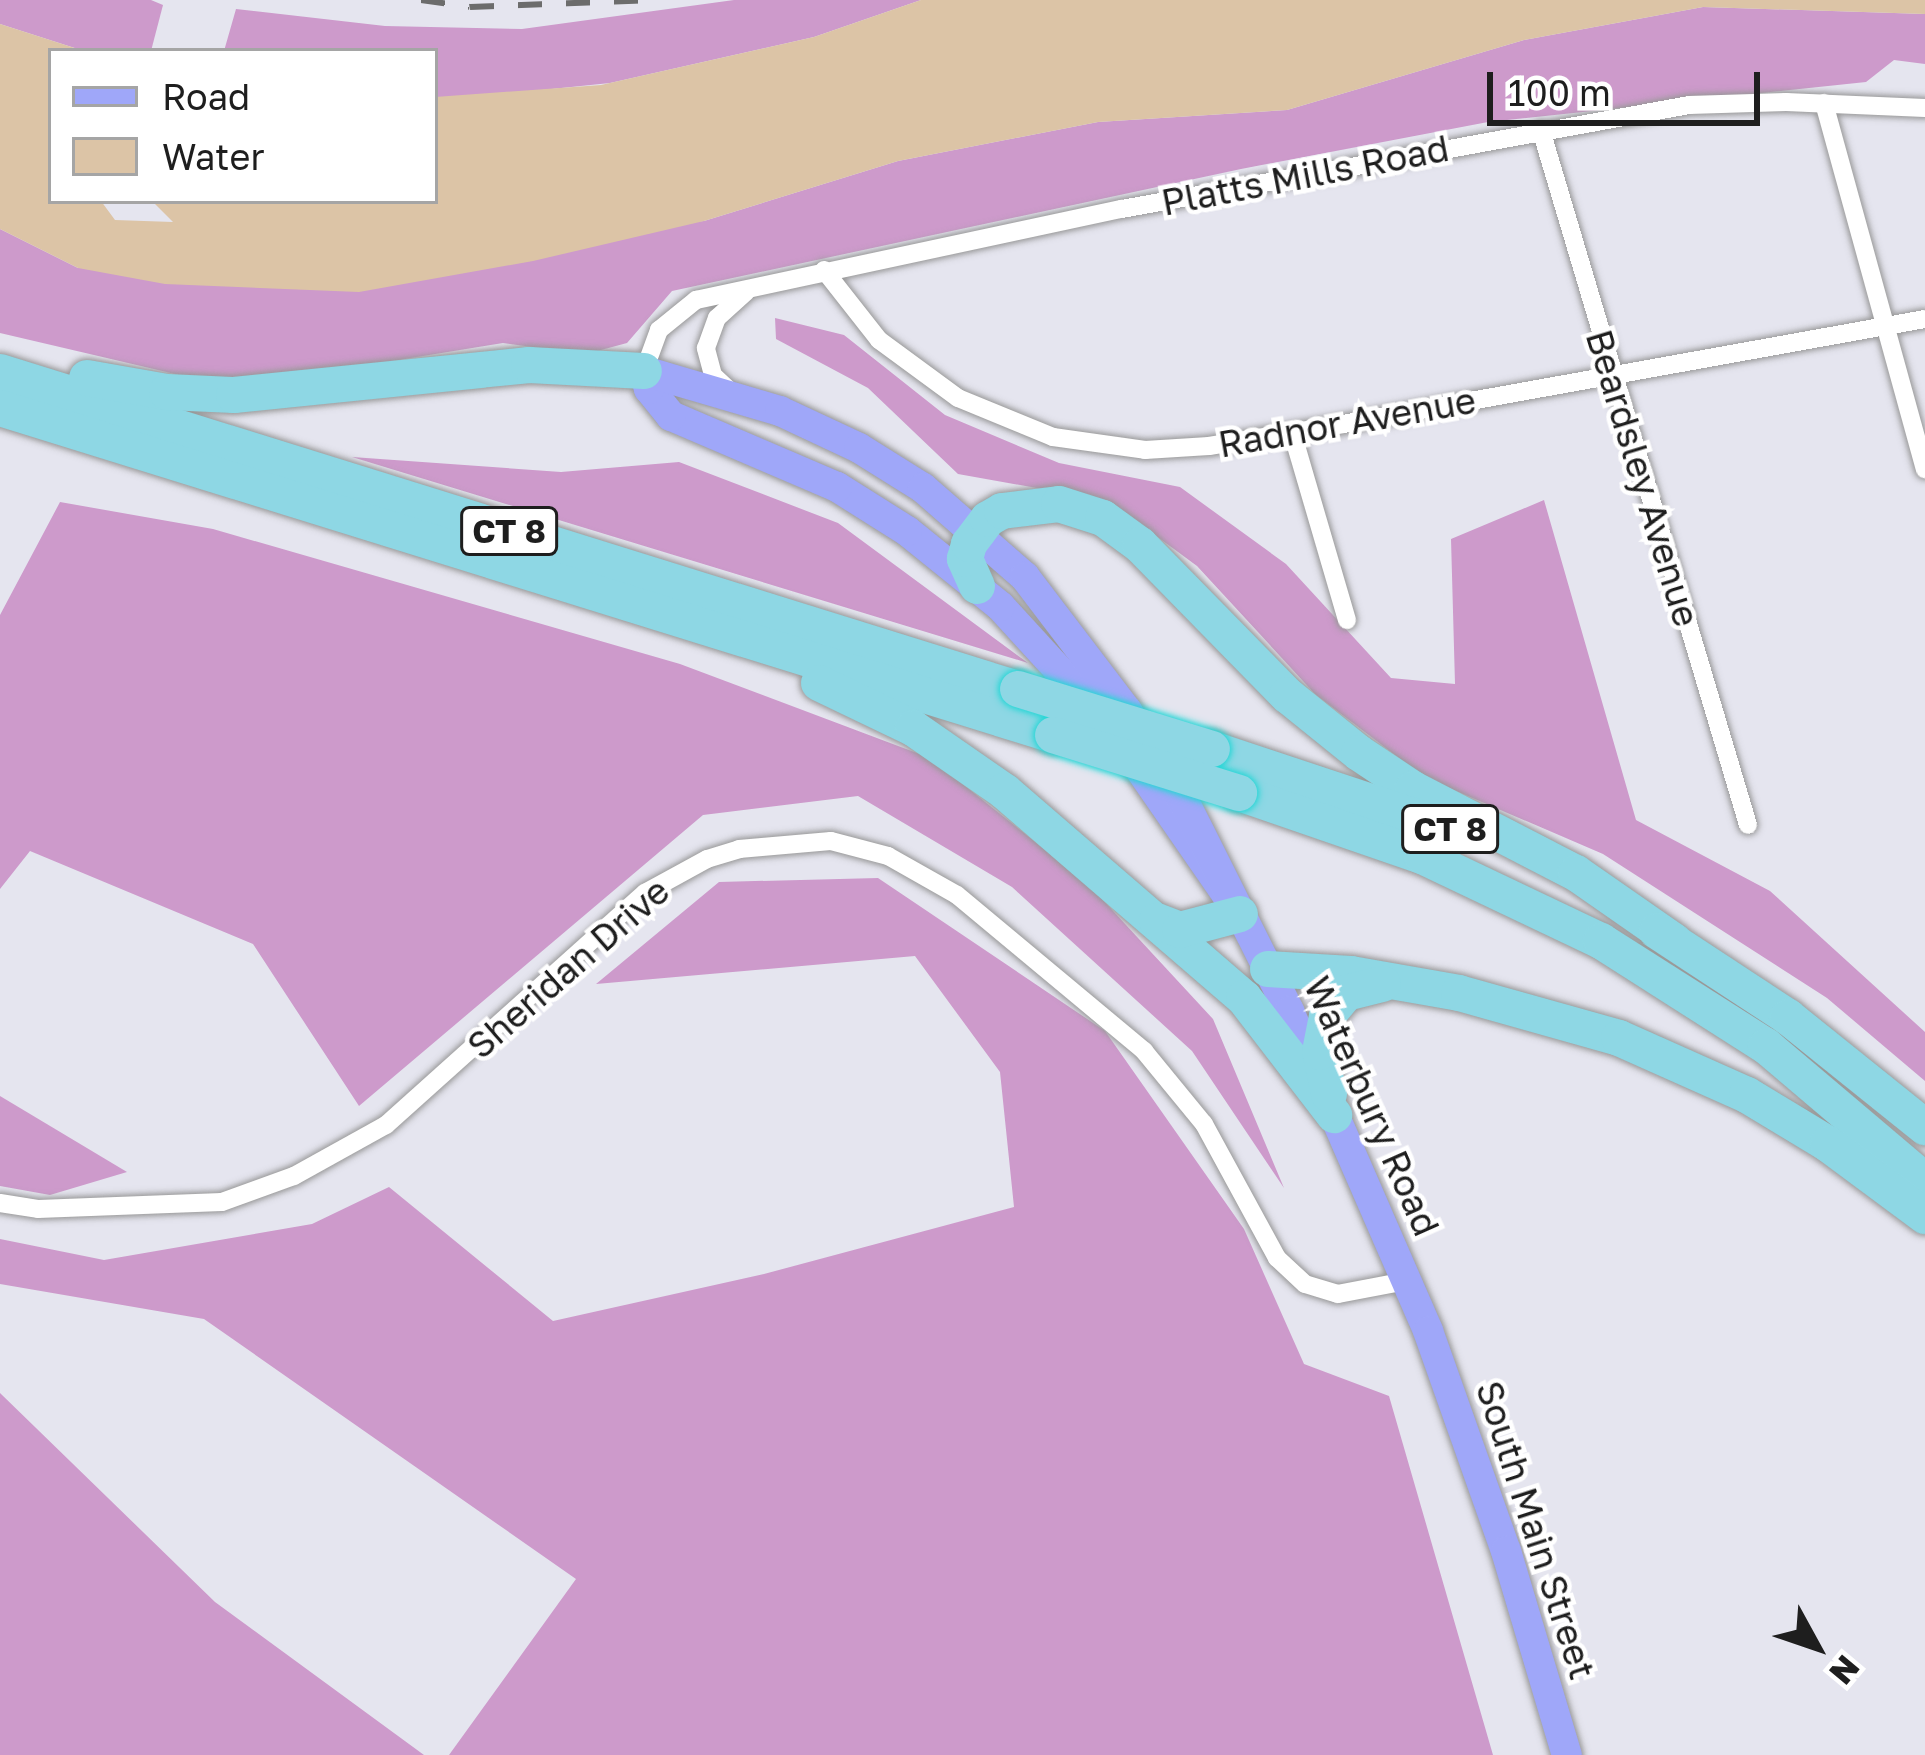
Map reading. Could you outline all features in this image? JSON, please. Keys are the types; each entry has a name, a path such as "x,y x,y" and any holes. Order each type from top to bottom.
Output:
{"highway":[{"path":"0,360 200,395 268,394 529,365 644,371"},
{"name":"CT 8","path":"0,373 1212,749 1436,823 1556,877 1674,941 1807,1030 1925,1127"},
{"name":"CT 8","path":"0,408 1239,793 1422,856 1600,941 1766,1046 1925,1180"},
{"path":"976,586 965,559 977,531 1002,511 1037,503 1103,518 1140,545 1263,672 1347,744 1413,789 1576,873 1674,941"},
{"path":"594,592 852,697 913,728 1004,790 1262,1017 1334,1115"},
{"path":"1154,919 1180,930 1240,914"},
{"path":"1268,969 1424,987 1573,1022 1706,1074 1828,1144 1925,1216"},
{"path":"1334,1115 1320,1052 1335,1003 1374,984 1424,987"}],"main road":[{"name":"Waterbury Road","path":"1240,914 1098,711 1044,650 976,586 907,531 837,487 671,416 649,389 644,371 734,394 859,448 977,531 1048,602 1118,696 1186,805 1268,969 1428,1331"},
{"name":"South Main Street","path":"1428,1331 1506,1551 1567,1755"}],"street":[{"path":"1824,103 1925,469"},
{"name":"Platts Mills Road","path":"644,371 651,343 680,308 824,271 1689,104 1925,108"},
{"name":"Beardsley Avenue","path":"1541,130 1610,375 1748,825"},
{"name":"Radnor Avenue","path":"824,271 859,319 904,362 958,398 1021,427 1083,444 1145,450 1292,432 1925,319"},
{"name":"Platts Mills Road","path":"734,394 708,363 709,333 730,304 761,284"},
{"path":"1292,432 1347,620"},
{"name":"Sheridan Drive","path":"0,1203 38,1209 222,1202 294,1176 386,1125 645,893 723,854 770,843 831,841 888,856 935,880 1144,1051 1212,1137 1277,1258 1305,1284 1338,1294 1406,1281"}],"shaded area":[{"path":"0,0 151,0 163,5 152,48 75,48 0,24"},
{"path":"734,0 921,0 814,37 610,83 454,99 438,97 438,48 225,48 236,9 385,26 522,29"},
{"path":"1703,7 1925,14 1925,64 1894,60 1866,82 1488,122 1241,169 672,291 627,343 586,354 503,343 294,377 205,381 0,333 0,229 78,268 704,221 898,161 1098,122 1287,110 1524,40"},
{"path":"775,318 844,335 945,415 1059,463 1180,487 1286,564 1391,678 1455,684 1451,539 1544,500 1636,820 1770,891 1925,1032 1925,1081 1827,998 1603,854 1424,777 1315,694 1197,566 1109,501 958,474 868,388 776,339"},
{"path":"352,457 561,472 679,462 838,523 1028,663"},
{"path":"60,502 213,529 680,664 930,758 1089,885 1213,1019 1284,1188 1192,1051 1012,887 858,796 703,815 359,1106 253,944 30,851 0,889 0,615"},
{"path":"878,878 1105,1031 1244,1229 1304,1364 1389,1396 1493,1755 449,1755 576,1579 204,1319 0,1284 0,1239 104,1260 312,1224 389,1187 553,1321 764,1274 1014,1207 1000,1072 915,956 596,984 719,882"},
{"path":"0,1096 127,1172 50,1195 0,1186"},
{"path":"0,1393 215,1602 424,1755 0,1755"}],"water":[{"path":"921,0 1925,0 1925,14 1703,7 1524,40 1287,110 1098,122 898,161 704,221 533,261 359,292 165,284 78,268 0,229 0,24 75,48 48,48 48,204 103,204 115,220 173,222 155,204 438,204 438,97 601,85 814,37"}],"railway":[{"path":"421,0 470,7 655,0"}]}
